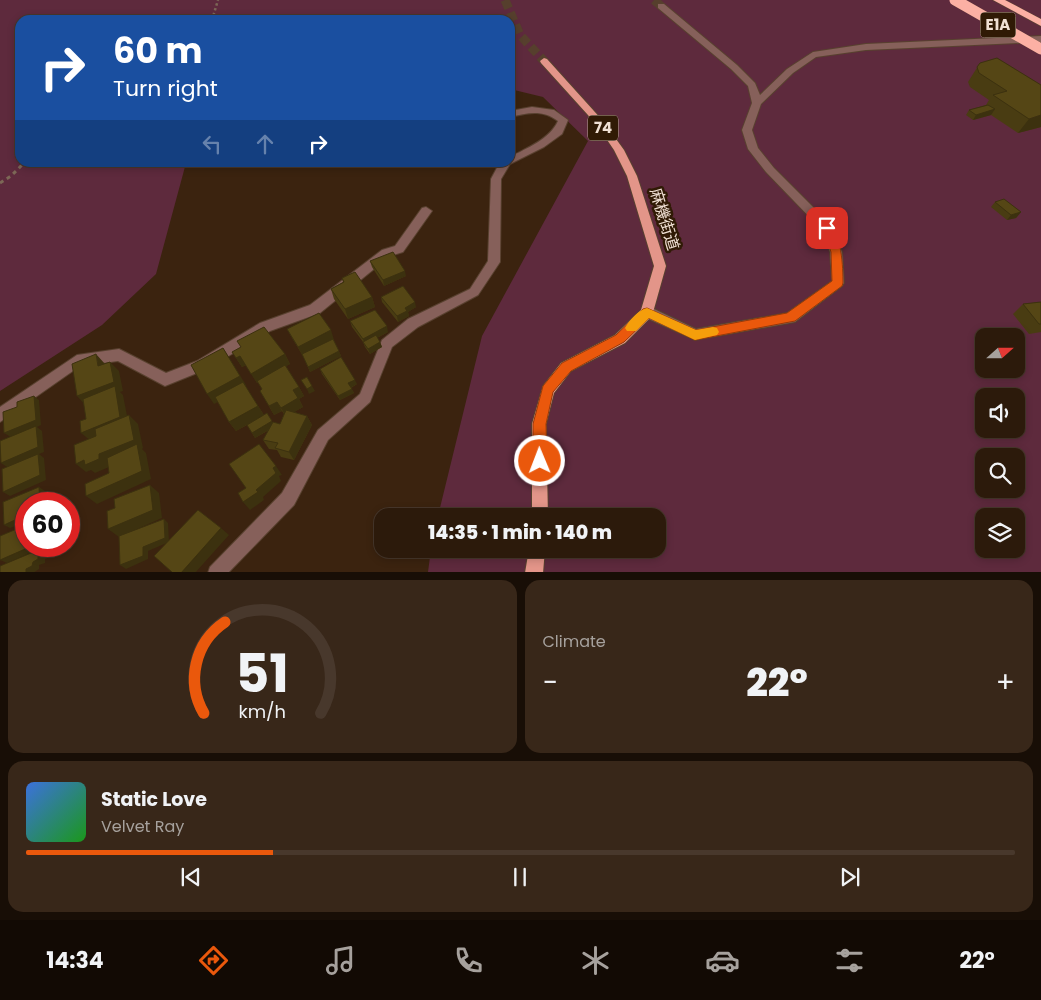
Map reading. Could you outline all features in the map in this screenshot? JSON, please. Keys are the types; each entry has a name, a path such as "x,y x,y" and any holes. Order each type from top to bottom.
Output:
{"highway":[{"name":"E1A","path":"955,0 1041,50"},
{"name":"E1A","path":"998,0 1041,23"}],"main road":[{"name":"麻機街道","path":"540,508 539,424 548,390 566,367 620,339 647,312 660,266 643,207 632,176 619,150 600,123 544,61"},
{"path":"534,572 536,558"}],"street":[{"path":"661,6 734,67 752,85 757,103"},
{"path":"647,312 695,335 790,318 838,283 836,252 827,228 770,170 753,149 747,130 757,103 790,70 813,56 866,47 1041,39"},
{"path":"515,113 535,109 553,110 563,120 558,132 540,145 515,158"},
{"path":"216,572 288,498 323,435 365,398 387,344 413,323 474,292 494,262 496,179 503,167"},
{"path":"0,415 77,361 119,355 165,380 202,366 265,327 315,308 386,253 399,249 426,211"}],"path":[{"path":"214,15 218,0"},
{"path":"0,183 20,167"}],"shaded area":[{"path":"0,0 1041,0 1041,572 428,572 430,558 666,558 666,508 440,508 482,336 588,141 543,97 515,90 515,15 15,15 15,167 185,167 156,274 102,325 0,391"}],"building":[{"path":"997,58 1041,85 1041,115 1029,119 993,95 1007,91 979,73 977,67 980,63"},
{"path":"988,105 995,109 976,115 969,110"},
{"path":"1004,199 1021,212 1011,215 995,202"},
{"path":"393,252 405,271 383,280 370,261"},
{"path":"355,272 372,297 345,309 331,289 344,282 342,278"},
{"path":"403,286 415,302 405,308 407,311 397,316 381,297"},
{"path":"1041,302 1041,324 1039,324 1023,304"},
{"path":"375,310 387,326 363,339 350,321"},
{"path":"319,313 331,330 298,347 287,329"},
{"path":"264,327 285,354 251,374 240,356 236,358 232,352 241,347 237,341"},
{"path":"376,335 380,342 368,349 363,342"},
{"path":"333,339 339,351 308,367 302,354"},
{"path":"223,348 240,376 207,394 191,365"},
{"path":"96,354 98,366 110,362 114,382 77,396 72,364"},
{"path":"341,357 355,380 348,383 352,389 338,396 320,369"},
{"path":"285,365 299,387 293,390 298,398 281,408 277,402 269,406 260,391 262,389 257,381"},
{"path":"307,377 312,386 307,389 301,380"},
{"path":"243,382 258,406 229,422 215,397"},
{"path":"115,386 120,417 81,433 80,421 86,419 83,399"},
{"path":"34,396 36,420 4,433 3,412 17,407 17,402"},
{"path":"286,410 307,416 289,452 275,448 278,443 263,440 273,422 280,424"},
{"path":"267,413 272,421 252,433 247,425"},
{"path":"129,415 134,440 99,454 99,459 85,465 84,460 76,464 74,445 96,436 95,429"},
{"path":"36,426 38,447 1,463 0,441"},
{"path":"137,444 142,471 86,496 85,484 109,473 107,458"},
{"path":"259,444 276,466 273,468 276,473 256,490 258,492 243,502 238,493 246,488 229,464"},
{"path":"38,454 40,475 3,492 2,469"},
{"path":"150,485 153,510 108,529 107,511 115,508 114,499"},
{"path":"39,487 39,492 27,492"},
{"path":"15,497 15,520 4,525 3,502"},
{"path":"198,510 221,528 182,572 172,572 154,556"},
{"path":"164,519 165,538 143,547 143,556 120,565 119,536"},
{"path":"15,530 15,553 0,560 0,536"},
{"path":"22,557 38,557 32,566 26,569 26,572 0,572 0,566"}],"tunnel":[{"path":"505,0 511,15"},
{"path":"654,0 661,6"},
{"path":"515,23 520,35 544,61"}],"slow traffic":[{"path":"631,328 647,312 695,335 713,332"}],"route":[{"path":"540,461 539,424 548,390 566,367 620,339 647,312 695,335 790,318 838,283 836,252 827,228"}]}
